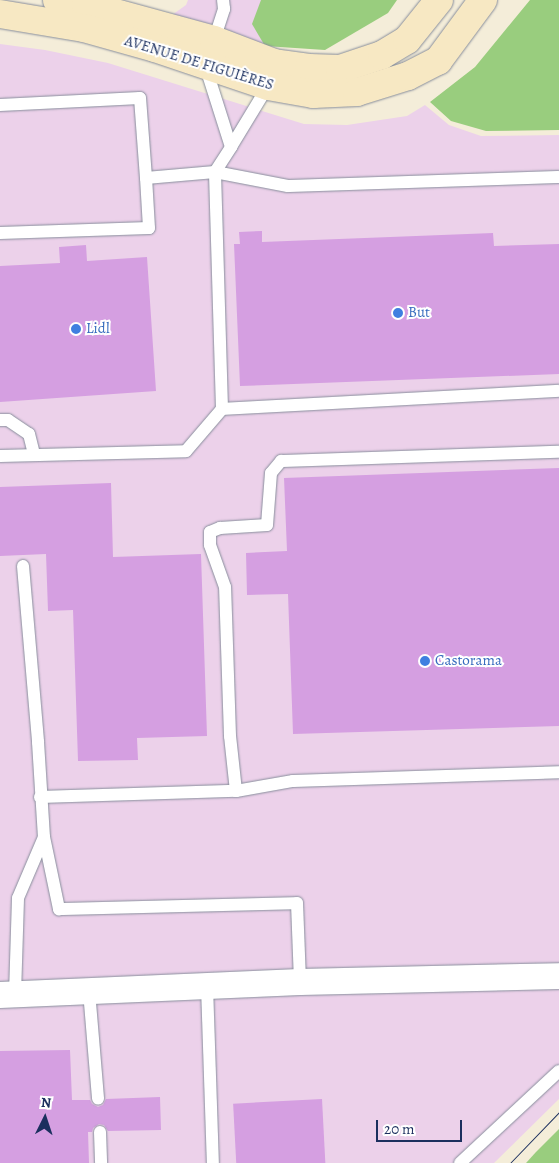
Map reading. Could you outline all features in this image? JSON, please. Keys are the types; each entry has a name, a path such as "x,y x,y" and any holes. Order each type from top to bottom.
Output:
{"main road":[{"name":"AVENUE DE FIGUIÈRES","path":"57,0 86,5 209,53 268,86 313,94 357,92 408,76 438,61 483,0"},
{"name":"AVENUE DE FIGUIÈRES","path":"0,14 84,28 155,48 209,53 309,68 340,69 382,55 407,40 439,0"}],"street":[{"path":"7,995 300,982 559,976"}],"lane":[{"path":"223,0 224,8 209,53 231,147"},
{"path":"0,456 186,451 222,409 215,172 268,86"},
{"path":"0,105 140,98 149,228 0,233"},
{"path":"146,178 215,172 288,186 559,177"},
{"path":"222,409 559,391"},
{"path":"0,420 8,420 29,434 34,454"},
{"path":"236,791 230,736 225,587 210,545 210,532 220,528 268,525 271,473 281,461 559,452"},
{"path":"23,566 44,837 59,909 298,903 300,982"},
{"path":"40,797 236,791 293,781 559,772"},
{"path":"7,995 18,898 44,837"},
{"path":"207,986 213,1163"},
{"path":"89,991 98,1099"},
{"path":"460,1163 559,1071"},
{"path":"100,1132 102,1163"}],"shaded area":[{"path":"188,0 263,0 265,46 172,15 186,5"},
{"path":"0,44 45,50 108,63 304,124 347,125 407,116 425,105 449,125 481,136 559,135 559,1099 494,1163 0,1163"}],"green space":[{"path":"261,0 397,0 388,13 325,50 265,46 252,24"},
{"path":"530,0 559,0 559,130 486,131 451,121 430,102 475,67"},
{"path":"559,1129 559,1163 526,1163 536,1152"}],"building":[{"name":"But","path":"262,231 262,242 493,233 494,246 559,244 559,374 240,386 234,244 240,244 239,232"},
{"name":"Lidl","path":"86,245 87,261 147,257 156,391 0,402 0,266 60,263 59,247"},
{"name":"Castorama","path":"559,468 559,726 293,734 288,594 247,595 246,553 287,551 284,478"},
{"path":"111,483 113,557 201,554 207,736 137,738 138,760 78,761 73,610 48,611 46,554 0,556 0,487"},
{"path":"70,1050 72,1100 90,1100 92,1104 98,1107 103,1105 106,1099 160,1097 161,1130 108,1131 104,1125 99,1124 93,1128 92,1132 88,1132 89,1163 0,1163 0,1051"},
{"path":"322,1099 325,1163 236,1163 233,1104"}],"tram line":[{"path":"510,1163 559,1112"}],"place":[{"name":"But","path":"398,313"},
{"name":"Lidl","path":"76,329"},
{"name":"Castorama","path":"425,661"}]}
